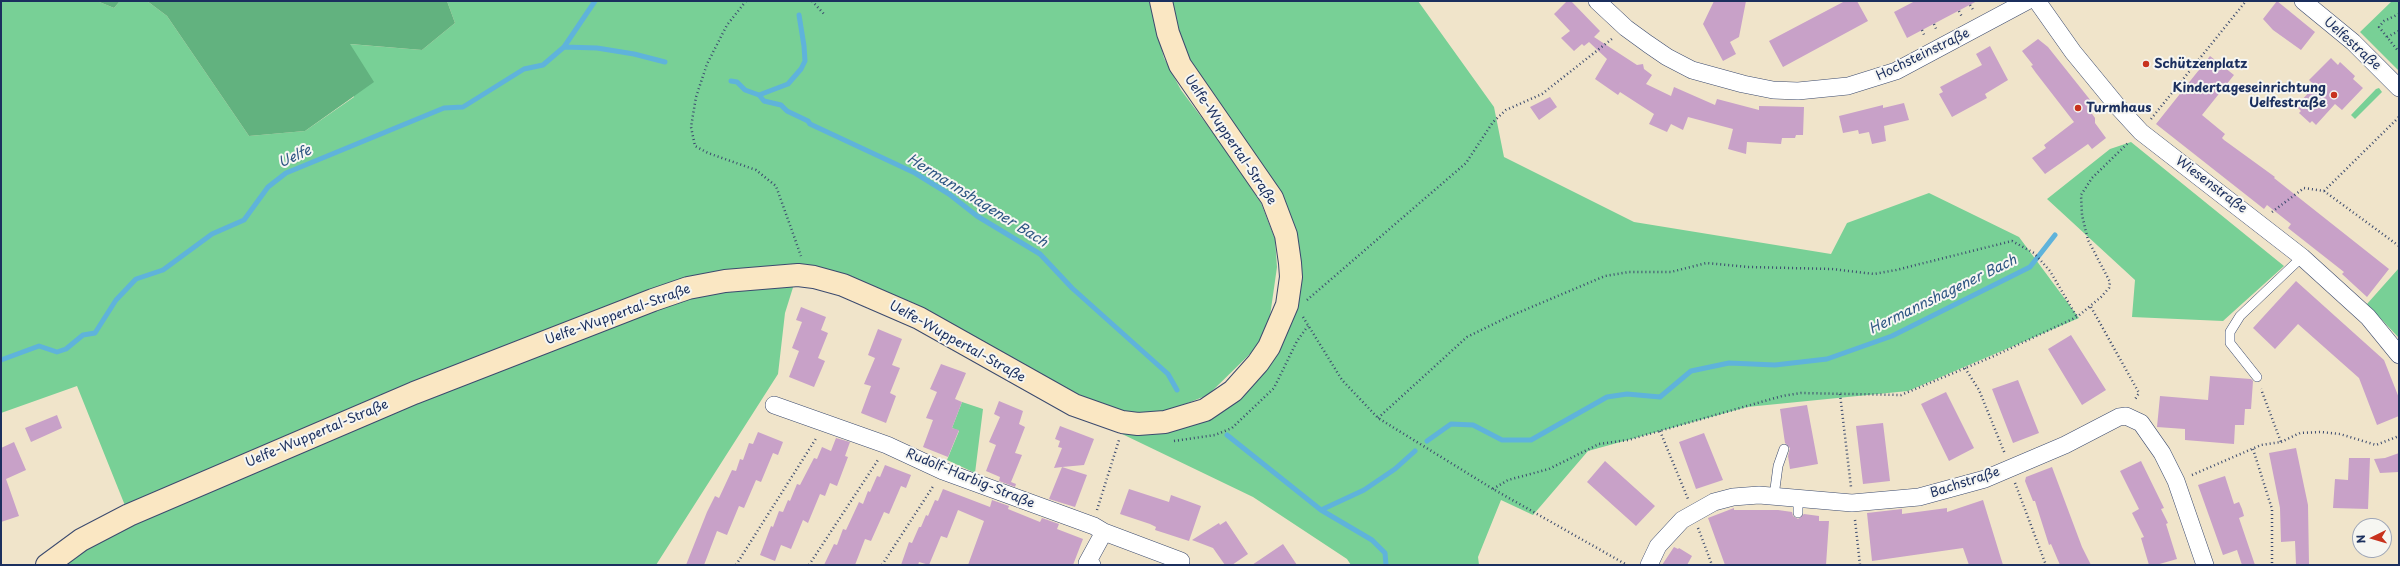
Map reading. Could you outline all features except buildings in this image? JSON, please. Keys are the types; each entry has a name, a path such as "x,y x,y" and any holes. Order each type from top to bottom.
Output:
{"main road":[{"name":"Uelfe-Wuppertal-Straße","path":"47,565 81,540 129,515 414,394 584,326 688,288 725,281 783,275 804,276 843,285 907,312 1034,385 1103,417 1138,424 1164,422 1195,414 1222,400 1234,391 1258,363 1279,326 1290,289 1289,251 1280,217 1272,198 1180,65 1168,33 1161,1"}],"street":[{"name":"Hochsteinstraße","path":"1597,1 1626,28 1667,57 1692,70 1743,84 1773,90 1820,90 1848,86 1896,71 2027,1"},
{"name":"Wiesenstraße","path":"2037,1 2073,52 2119,108 2141,132 2260,222 2302,257 2368,317 2399,355"},
{"name":"Uelfestraße","path":"2303,1 2352,42 2399,88"},
{"name":"Rudolf-Harbig-Straße","path":"774,404 887,445 943,471 1104,532 1180,564"},
{"name":"Bachstraße","path":"1649,565 1658,546 1692,513 1714,502 1733,496 1774,496 1798,506 1886,501 1919,497 1946,491 1985,479 2065,446 2119,418 2126,416 2141,423 2162,453 2176,481 2205,565"},
{"path":"1092,565 1087,563 1104,532"}],"lane":[{"path":"2257,377 2230,343 2230,332 2240,316 2302,257"},
{"path":"1774,496 1778,466 1784,449"}],"path":[{"path":"746,1 727,25 707,64 696,97 691,127 695,146 708,153 756,170 776,186 804,262 804,276"},
{"path":"812,1 824,14"},
{"path":"1493,489 1508,480 1548,469 1599,444 1628,440 1782,396 1801,393 1901,395 1965,368 2077,317 2091,307 2108,288 2110,282 2088,240 2082,215 2081,195 2092,178 2141,132 2246,1"},
{"path":"2399,14 2384,21 2379,27 2399,51"},
{"path":"1302,303 1466,163 1494,122 1506,110 1542,94 1626,28"},
{"path":"2388,37 2399,31"},
{"path":"2324,190 2399,117"},
{"path":"2260,222 2304,188 2324,190 2399,246"},
{"path":"1378,418 1467,338 1508,317 1605,276 1629,272 1671,272 1706,263 1749,268 1832,268 1874,274 1896,270 2012,241 2034,253 2042,261 2066,295 2077,317"},
{"path":"2091,307 2139,393"},
{"path":"1300,314 1342,380 1378,418 1493,489 1627,565"},
{"path":"1215,435 1232,428 1274,388 1297,341 1308,326"},
{"path":"1965,368 1979,390 2003,447"},
{"path":"2257,377 2281,442"},
{"path":"1840,394 1850,480"},
{"path":"736,565 826,423"},
{"path":"1660,431 1687,497"},
{"path":"2176,481 2253,449 2281,442 2300,433 2321,432 2340,434 2376,446 2399,436"},
{"path":"809,565 887,445"},
{"path":"2253,449 2272,508 2272,565"},
{"path":"1096,512 1110,468"},
{"path":"882,565 943,471"},
{"path":"2020,495 2046,565"},
{"path":"1856,530 1860,565"},
{"path":"1704,542 1712,565"}],"green space":[{"path":"1,1 97,1 114,8 120,1 147,1 167,16 249,136 305,131 354,97 349,44 422,50 455,23 447,1 1149,1 1164,58 1181,90 1229,154 1261,203 1275,239 1277,267 1269,323 1255,349 1208,395 1165,412 1140,415 1106,413 957,331 759,271 126,508 77,386 1,413"},
{"path":"97,1 120,1 114,8"},
{"path":"147,1 447,1 455,23 422,50 350,44 374,82 305,131 249,136 167,16"},
{"path":"1167,1 1418,1 1494,107 1504,157 1634,222 1831,254 1847,223 1929,193 2019,237 2079,318 1908,391 1747,407 1588,451 1533,515 1501,500 1478,557 1479,565 1351,565 1347,559 1253,497 1120,433 1151,432 1237,394 1296,263 1193,78"},
{"path":"2392,1 2399,1 2399,71 2360,32"},
{"path":"2379,88 2382,92 2355,119 2351,115 2376,89"},
{"path":"2131,142 2284,266 2223,321 2132,317 2135,280 2047,199 2110,149"},
{"path":"2399,268 2399,338 2367,304"},
{"path":"795,281 785,313 778,374 656,565 60,565 112,535 213,487 489,370 691,294"},
{"path":"962,402 983,409 975,473 947,460 959,431 952,428"}],"waterway":[{"name":"Uelfe","path":"1,360 39,346 57,352 66,349 83,335 95,333 116,300 136,279 163,270 212,234 244,220 268,187 286,173 444,108 463,107 524,69 543,65 564,47 595,1"},
{"path":"759,95 788,84 801,69 805,61 799,15"},
{"name":"Hermannshagener Bach","path":"564,47 597,48 634,54 665,62"},
{"name":"Hermannshagener Bach","path":"731,81 737,82 745,90 759,95 764,101 781,105 787,111 808,121 810,124 915,173 949,194 977,216 1040,254 1072,288 1168,374 1177,390"},
{"name":"Hermannshagener Bach","path":"1427,441 1451,424 1473,425 1502,440 1531,440 1607,397 1627,394 1660,397 1691,371 1729,363 1775,365 1827,359 1892,336 2030,267 2055,235"},
{"name":"Hermannshagener Bach","path":"1227,435 1321,510 1364,490 1395,469 1415,451"},
{"path":"1321,510 1372,540 1385,553 1386,565"}],"place":[{"name":"Schützenplatz","path":"2146,64"},
{"name":"Kindertageseinrichtung Uelfestraße","path":"2334,95"},
{"name":"Turmhaus","path":"2078,108"}]}
